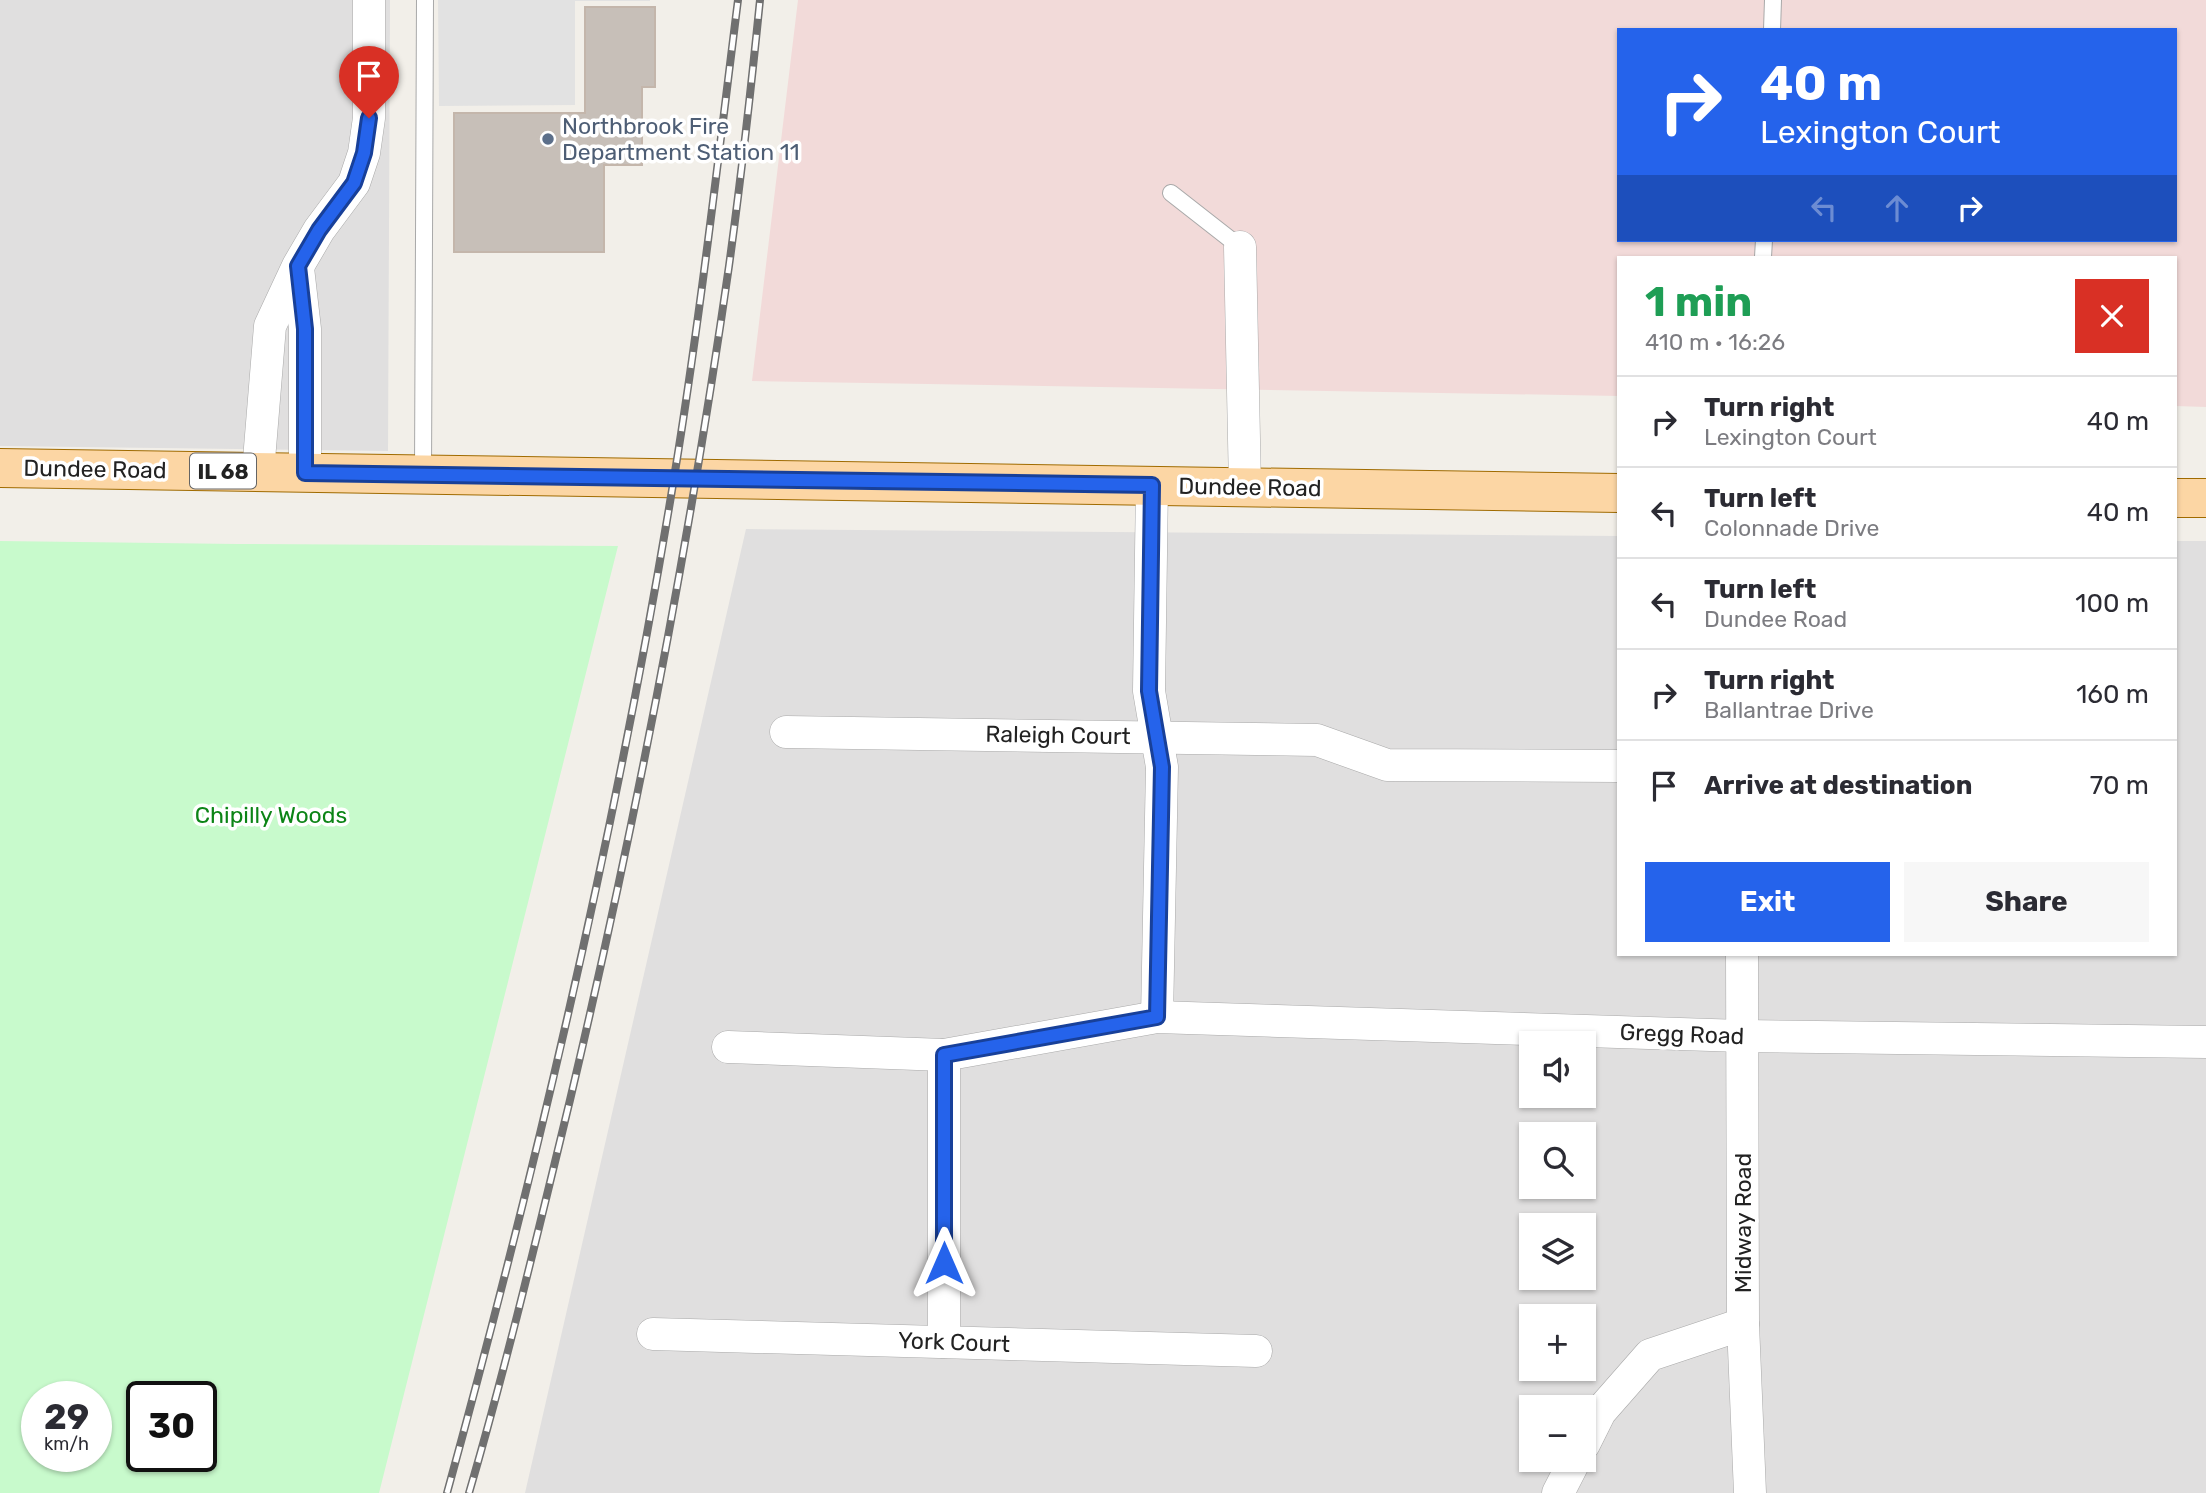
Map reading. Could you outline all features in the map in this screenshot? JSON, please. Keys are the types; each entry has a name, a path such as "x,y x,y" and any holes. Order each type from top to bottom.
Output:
{"main road":[{"name":"Dundee Road","path":"0,468 1617,493"},
{"path":"2177,498 2206,498"}],"street":[{"path":"258,472 270,326 298,266 319,230 354,183 364,153 369,118 369,0"},
{"path":"1240,247 1245,486"},
{"path":"298,266 305,329 305,473"},
{"path":"1152,485 1149,691 1162,767 1157,1017"},
{"name":"Raleigh Court","path":"786,732 1317,740 1387,765 1617,766"},
{"name":"Midway Road","path":"1742,956 1743,1324 1750,1493"},
{"name":"Gregg Road","path":"728,1048 944,1055 1157,1017 1742,1036 2206,1042"},
{"path":"944,1055 944,1342"},
{"path":"1596,1420 1650,1355 1743,1324"},
{"name":"York Court","path":"653,1334 1256,1351"},
{"path":"1558,1493 1569,1472"}],"lane":[{"path":"424,474 425,0"},
{"path":"1772,28 1773,0"},
{"path":"1171,193 1240,247"}],"shaded area":[{"path":"0,0 390,0 388,451 0,446"},
{"path":"438,0 650,1 575,1 575,105 439,106"},
{"path":"798,0 2206,0 2206,407 2177,406 2177,256 1617,256 1617,396 752,381"},
{"path":"746,529 1617,536 1617,956 2177,956 2177,541 2206,541 2206,1493 525,1493"}],"green space":[{"name":"Chipilly Woods","path":"0,541 618,546 379,1493 0,1493"}],"building":[{"name":"Northbrook Fire Department Station 11","path":"585,7 655,7 655,87 642,87 642,165 604,165 604,252 454,252 454,113 585,113"}],"railway":[{"path":"447,1493 544,1115 628,734 683,418 738,0"},
{"path":"469,1493 509,1346 570,1100 617,893 659,685 729,266 760,0"}],"place":[{"name":"Northbrook Fire Department Station 11","path":"548,139"}],"route":[{"path":"369,118 364,153 354,183 319,230 298,266 305,329 305,473 1152,485 1149,691 1162,767 1157,1017 944,1055 944,1263"}]}
